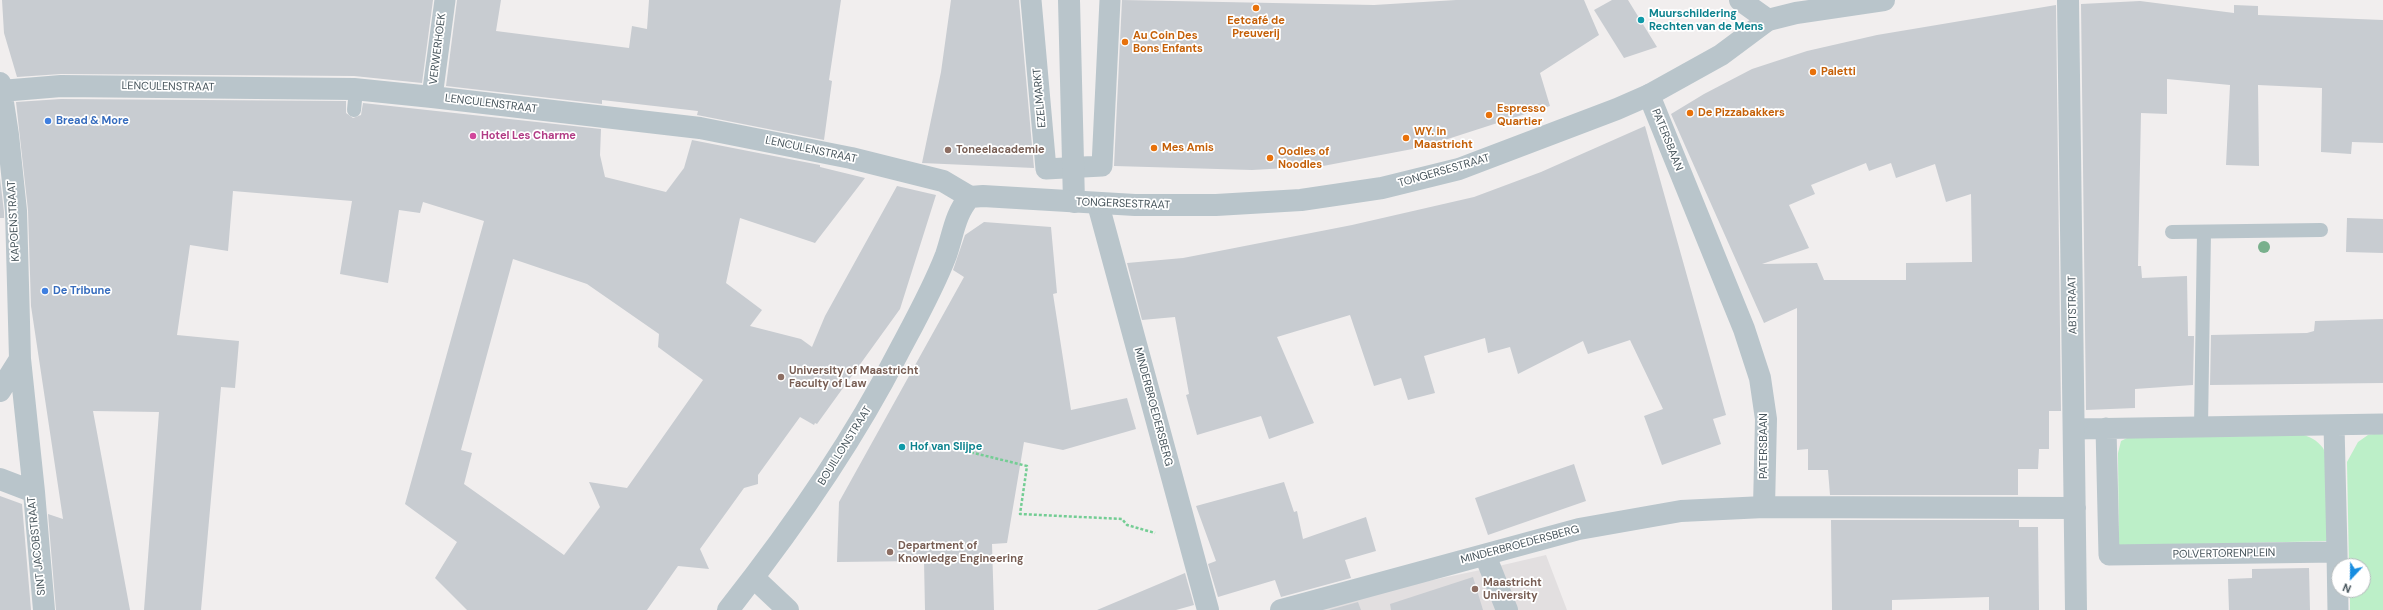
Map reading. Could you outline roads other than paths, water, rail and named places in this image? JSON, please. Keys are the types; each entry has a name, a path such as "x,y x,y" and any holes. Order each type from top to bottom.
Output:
{"street":[{"name":"VERWERHOEK","path":"432,97 445,0"},
{"name":"EZELMARKT","path":"1031,0 1046,169 1102,166 1110,0"},
{"path":"1069,0 1074,202"},
{"path":"1740,0 1768,20"},
{"name":"TONGERSESTRAAT","path":"970,197 983,196 1098,204 1178,205 1257,203 1301,200 1382,188 1459,169 1505,153 1584,123 1649,95 1721,54 1768,20 1796,13 1884,0"},
{"name":"ABTSTRAAT","path":"2068,0 2076,508 2076,610"},
{"name":"LENCULENSTRAAT","path":"1,87 61,86 355,100 432,97 700,128 851,158 943,181 970,197"},
{"name":"KAPOENSTRAAT","path":"1,87 8,135 16,212 20,360 34,492"},
{"name":"PATERSBAAN","path":"1649,95 1744,329 1760,378 1766,419 1764,507"},
{"name":"BOUILLONSTRAAT","path":"728,610 754,578 822,485 879,391 925,301 946,255 960,212 970,197"},
{"name":"MINDERBROEDERSBERG","path":"1098,204 1208,610"},
{"path":"0,391 20,360"},
{"path":"2074,429 2383,424"},
{"path":"2334,425 2338,610"},
{"name":"POLVERTORENPLEIN","path":"2106,428 2109,555 2337,552"},
{"name":"SINT JACOBSTRAAT","path":"0,479 34,492 44,610"},
{"path":"1764,507 2076,508"},
{"name":"MINDERBROEDERSBERG","path":"1281,610 1579,529 1681,511 1764,507"},
{"path":"1485,555 1507,610"},
{"path":"754,578 788,610"}],"lane":[{"path":"2172,232 2321,230"},
{"path":"2201,426 2204,232"}],"place":[{"name":"Eetcafé de Preuverij","path":"1256,8"},
{"name":"Muurschildering Rechten van de Mens","path":"1641,20"},
{"name":"Au Coin Des Bons Enfants","path":"1125,42"},
{"name":"Paletti","path":"1813,72"},
{"name":"De Pizzabakkers","path":"1690,113"},
{"name":"Espresso Quartier","path":"1489,115"},
{"name":"Bread & More","path":"48,121"},
{"name":"Hotel Les Charme","path":"473,136"},
{"name":"WY. in Maastricht","path":"1406,138"},
{"name":"Mes Amis","path":"1154,148"},
{"name":"Toneelacademie","path":"948,150"},
{"name":"Oodles of Noodles","path":"1270,158"},
{"name":"De Tribune","path":"45,291"},
{"name":"University of Maastricht Faculty of Law","path":"781,377"},
{"name":"Hof van Slijpe","path":"902,447"},
{"name":"Department of Knowledge Engineering","path":"890,552"},
{"name":"Maastricht University","path":"1475,589"}]}
